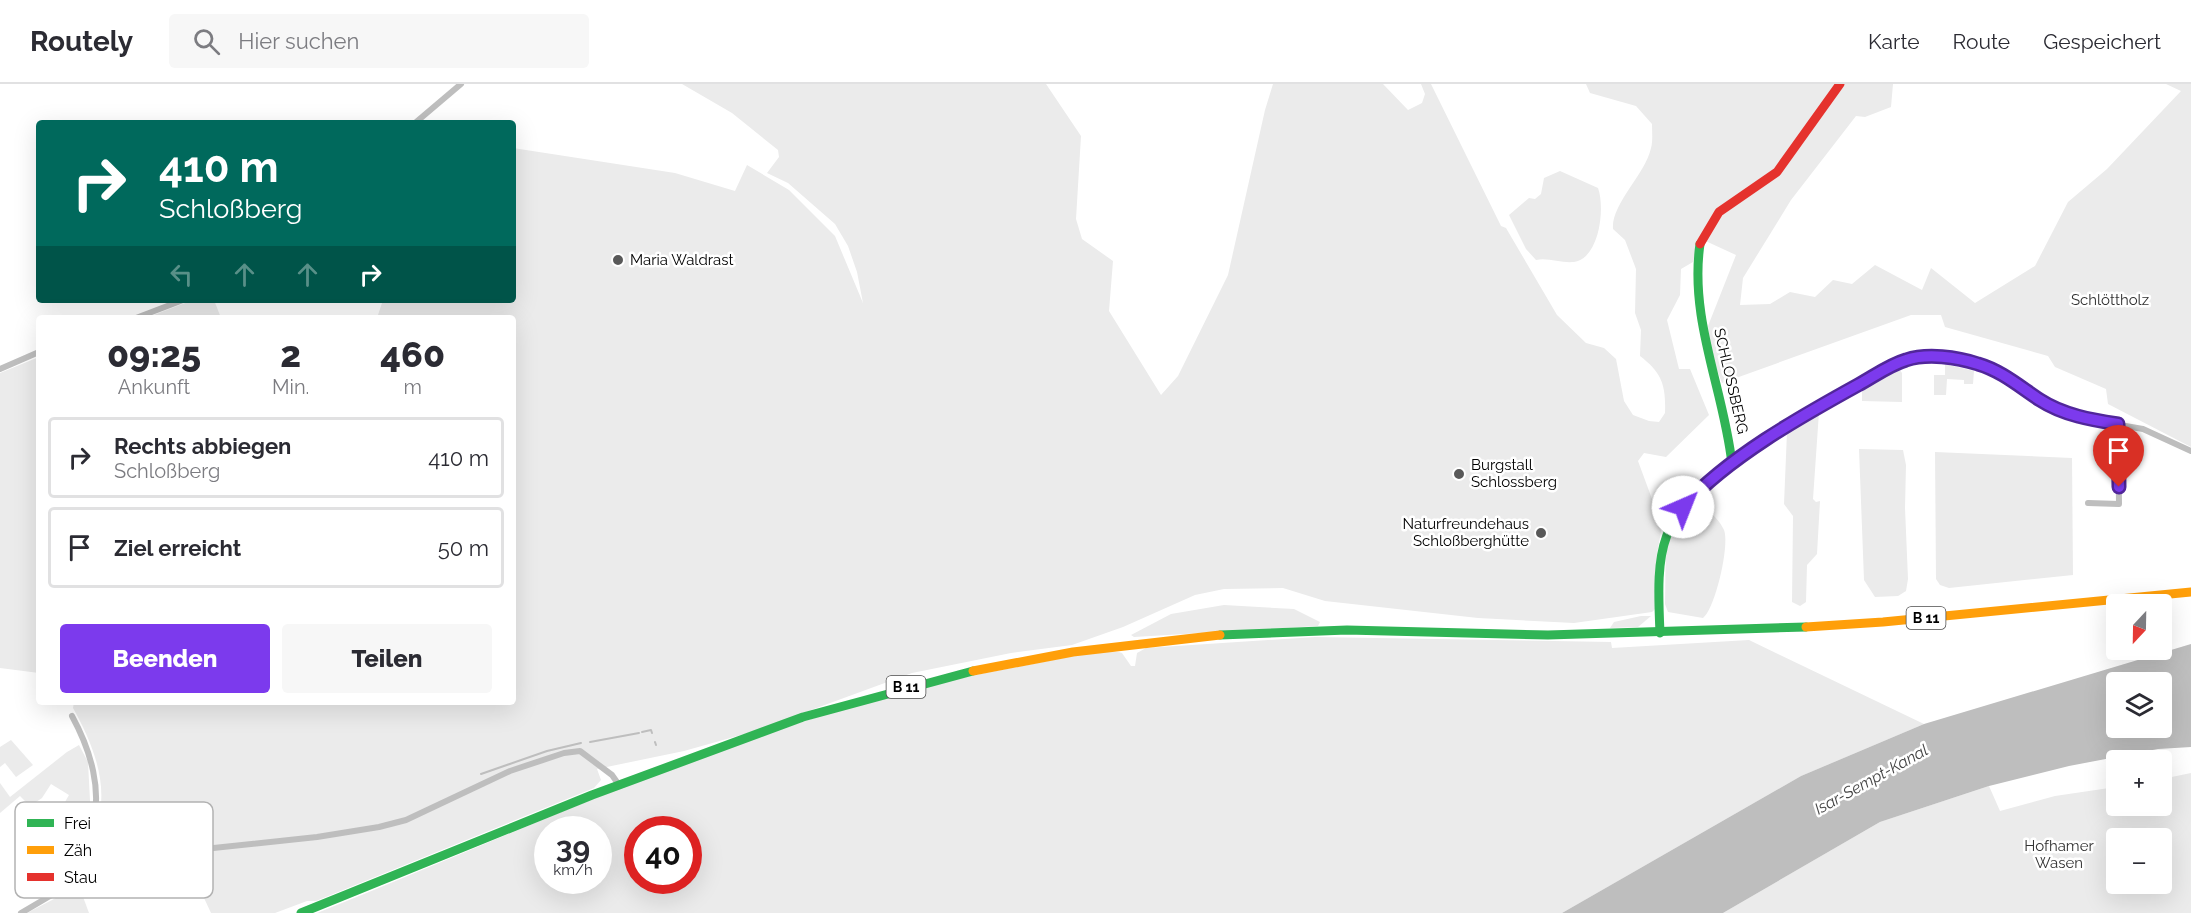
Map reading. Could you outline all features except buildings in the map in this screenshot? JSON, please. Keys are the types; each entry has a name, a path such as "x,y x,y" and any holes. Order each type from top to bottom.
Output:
{"main road":[{"name":"SCHLOSSBERG","path":"1660,633 1662,550 1668,527 1694,495 1732,464 1727,431 1706,352 1701,320 1697,270 1704,235 1718,214 1777,171 1840,84"},
{"name":"B 11","path":"300,913 619,785 803,717 870,696 961,673 1073,652 1206,636 1276,632 1347,630 1548,635 1660,633 1883,622 2191,592"}],"street":[{"path":"419,120 461,84"},
{"path":"144,315 175,303"},
{"path":"0,369 36,353"},
{"name":"SCHLOSSBERG","path":"1732,464 1823,405 1907,359 1946,358 1977,363 2007,377 2042,402 2085,419 2143,429 2191,452"},
{"path":"2088,503 2119,504 2118,424"},
{"path":"72,716 88,750 94,788 93,802"},
{"path":"213,848 317,837 406,820 510,771 564,753 580,751 612,775 619,785"},
{"path":"21,913 46,898"}],"green space":[{"name":"Schlöttholz","path":"682,84 1046,84 1081,136 1076,219 1082,239 1113,261 1109,311 1161,395 1178,376 1228,275 1265,110 1273,84 1383,84 1408,110 1422,103 1425,94 1421,84 1431,84 1501,226 1506,228 1557,315 1586,343 1604,348 1616,359 1624,401 1633,415 1659,422 1665,413 1665,395 1658,374 1640,356 1641,330 1635,313 1636,269 1625,240 1613,229 1617,210 1648,158 1652,142 1652,124 1636,106 1590,93 1586,84 1893,84 1891,107 1865,117 1856,116 1791,200 1743,278 1740,305 1770,304 1790,292 1815,297 1833,280 1852,284 1875,265 1922,290 1931,268 1975,303 2035,266 2068,202 2107,169 2181,91 2166,84 2191,84 2191,447 2108,404 2106,389 2055,367 2048,356 1945,327 1941,315 1911,315 1722,383 1712,357 1708,326 1736,255 1699,238 1693,262 1681,269 1680,295 1667,320 1679,369 1690,369 1709,415 1666,457 1644,453 1638,461 1662,526 1657,554 1655,609 1652,612 1574,623 1478,618 1325,601 1283,588 1224,589 1195,595 1123,627 1072,645 1011,653 912,673 748,733 684,751 597,769 601,780 594,788 316,901 307,901 275,913 211,913 204,898 213,898 213,802 101,802 100,776 92,747 74,705 516,705 516,315 378,315 382,303 516,303 516,148 675,173 735,191 747,165 789,190 835,236 863,303 857,272 848,246 835,224 788,183 767,173 779,157 778,150 732,113"},
{"path":"1560,171 1598,188 1601,206 1599,229 1591,249 1578,261 1536,260 1526,249 1509,215 1529,198 1535,199 1541,194 1544,178"},
{"path":"185,303 215,303 220,315 154,315"},
{"path":"36,358 36,673 0,668 0,373"},
{"path":"1945,364 1974,371 1973,384 1964,384 1964,380 1947,379 1946,395 1934,395 1934,375 1945,375"},
{"path":"1899,369 1902,373 1902,402 1862,401 1862,387"},
{"path":"1819,412 1813,499 1816,502 1820,501 1817,554 1807,565 1806,602 1800,606 1792,602 1793,516 1784,504 1787,432"},
{"path":"1859,449 1903,450 1906,465 1908,579 1906,591 1898,596 1875,597 1864,580"},
{"path":"1935,452 2072,458 2073,575 1949,588 1940,585 1936,579"},
{"path":"1696,500 1718,521 1724,530 1725,538 1723,562 1716,590 1708,612 1703,618 1668,612 1665,604 1666,560 1670,537"},
{"path":"1224,605 1294,609 1320,622 1318,626 1134,637 1131,635 1171,614"},
{"path":"1651,616 1638,627 1610,628 1614,622"},
{"path":"1315,637 1611,642 1612,648 1749,640 1924,724 1801,776 1562,913 317,913 534,824 534,894 612,894 612,816 552,816 666,770 845,709 936,684 1102,652 1122,653 1131,666 1135,666 1137,653 1146,648"},
{"path":"11,740 33,765 16,777 5,763 0,767 0,747"},
{"path":"79,745 88,762 90,802 65,802 69,795 51,784 42,798 36,802 26,802 20,796 0,813 0,783 10,797"},
{"name":"Hofhamer Wasen","path":"2191,773 2191,913 1723,913 1880,822 1989,786 2000,811 2055,796 2106,788 2106,816 2172,816 2172,777"},
{"path":"56,898 83,898 89,913 27,913"}],"water":[{"name":"Isar-Sempt-Kanal","path":"2191,644 2191,747 2106,750 2106,759 1989,786 1880,822 1723,913 1562,913 1801,776 1924,724 2138,660 2172,660 2172,650"}],"waterway":[{"path":"642,732 651,730 652,733"},
{"path":"590,742 639,733"},
{"path":"481,774 547,751 581,743"}],"traffic: fast":[{"path":"1660,633 1659,577 1667,536 1676,518 1689,501 1707,483 1732,464 1699,300 1700,244"},
{"path":"1220,635 1347,630 1548,635 1806,627"},
{"path":"301,913 592,795 803,717 973,671"}],"traffic: slow":[{"path":"1806,627 1883,622 2191,592"},
{"path":"973,671 1073,652 1220,635"}],"traffic: jam":[{"path":"1700,244 1719,212 1777,172 1840,84"}],"place":[{"name":"Maria Waldrast","path":"618,260"},
{"name":"Burgstall Schlossberg","path":"1459,474"},
{"name":"Naturfreundehaus Schloßberghütte","path":"1541,533"}],"route":[{"path":"1683,507 1712,478 1823,405 1907,359 1937,357 1977,363 2007,377 2042,402 2085,419 2118,424 2119,487"}]}
